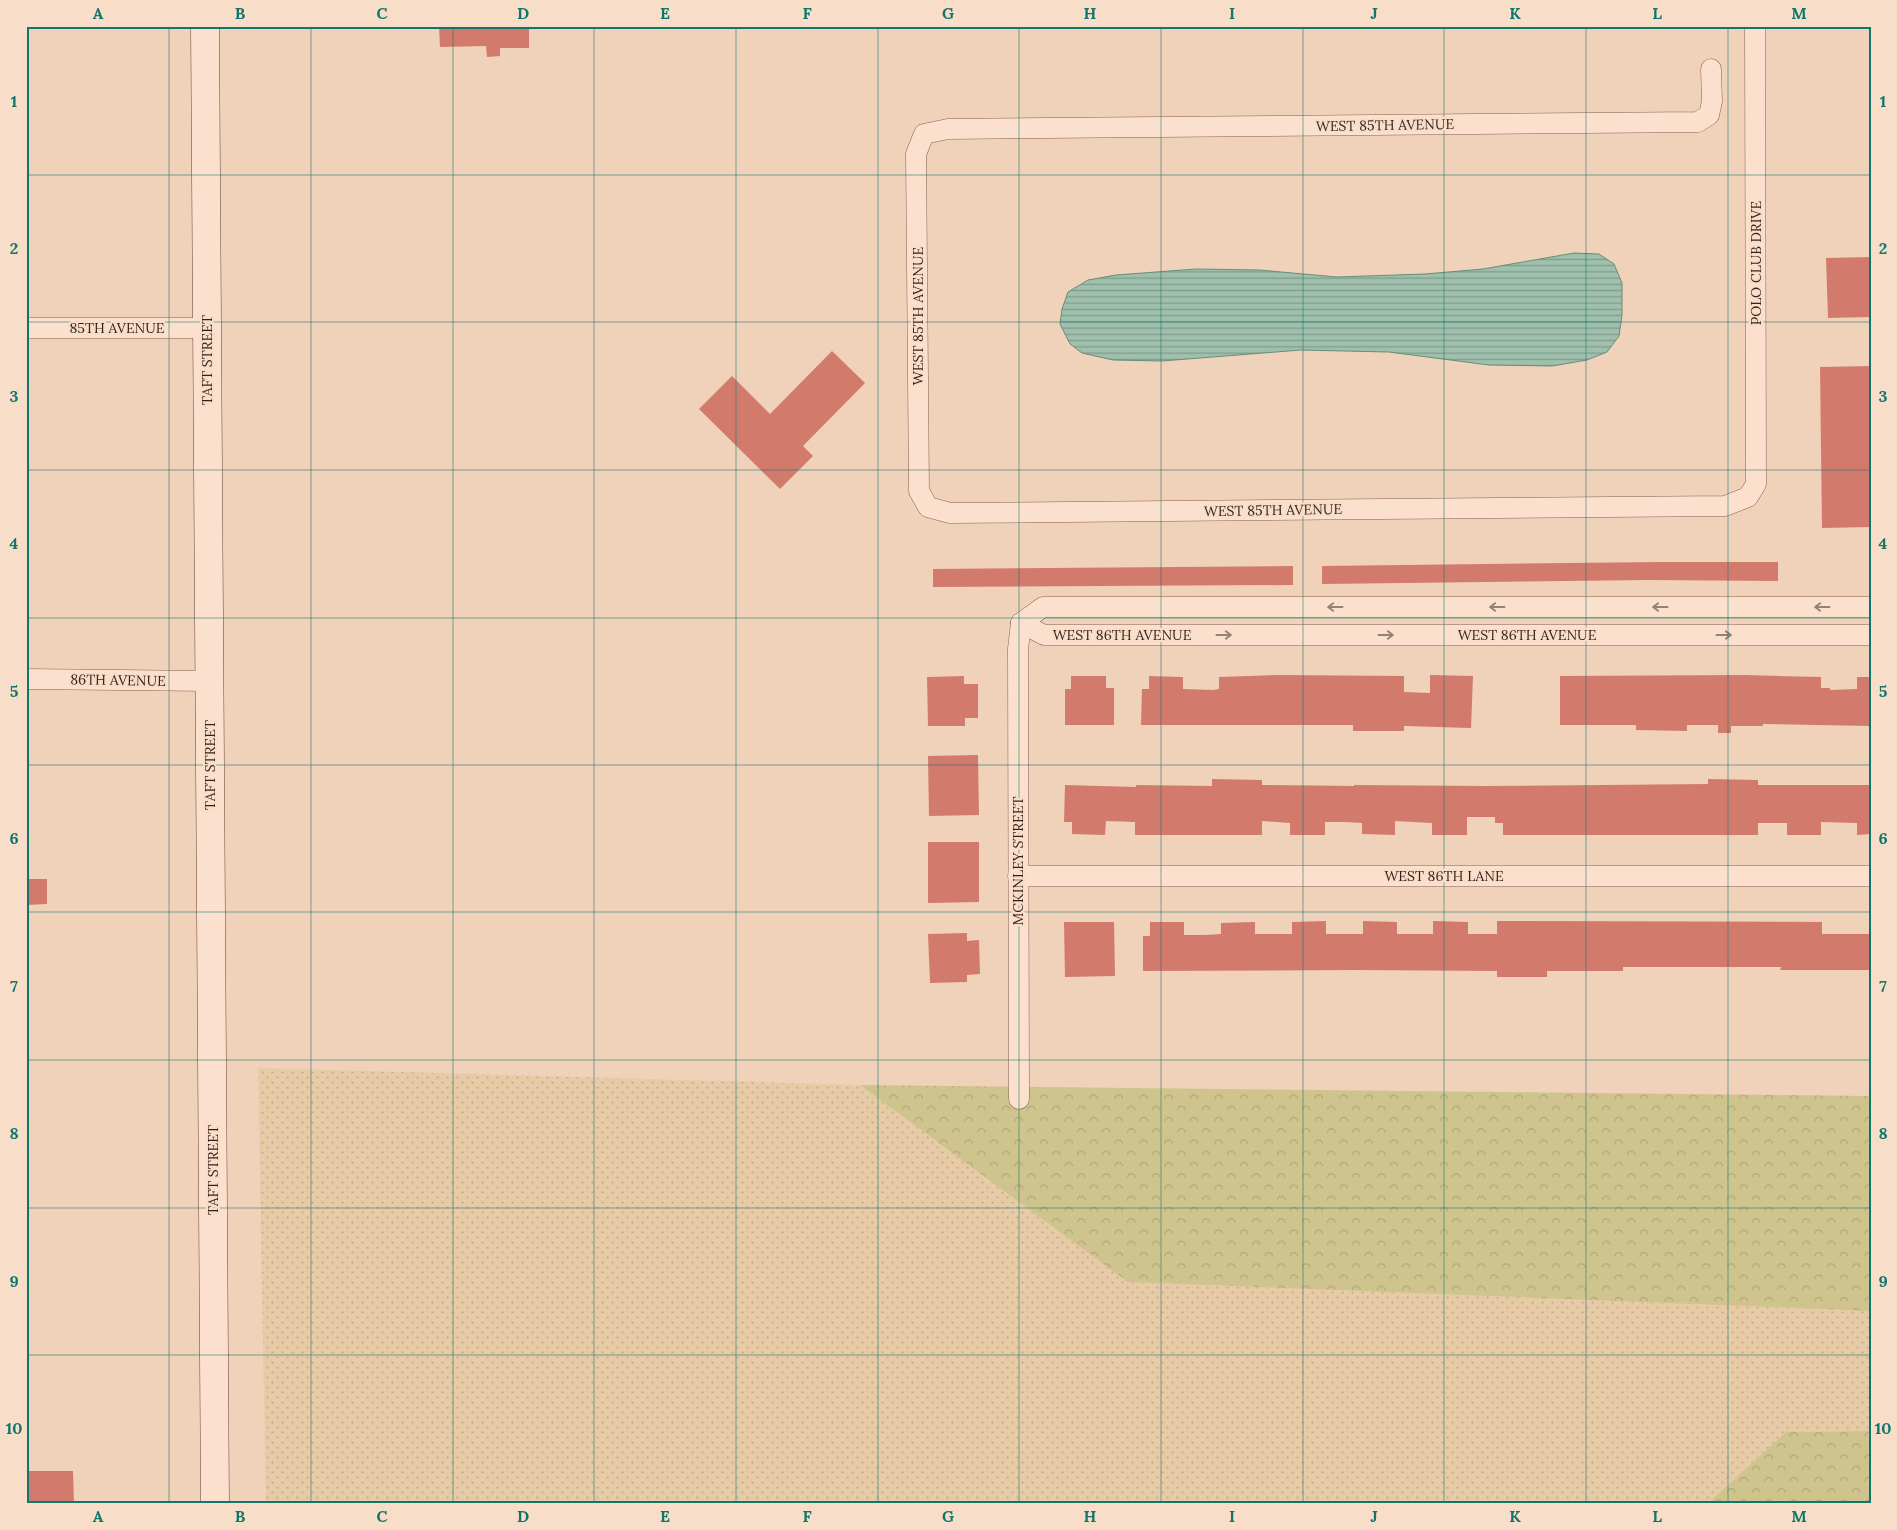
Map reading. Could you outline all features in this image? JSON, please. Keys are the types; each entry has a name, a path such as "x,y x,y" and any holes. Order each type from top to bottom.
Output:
{"main road":[{"name":"TAFT STREET","path":"205,26 215,1504"}],"street":[{"name":"POLO CLUB DRIVE","path":"1748,497 1756,484 1755,26"},
{"name":"WEST 85TH AVENUE","path":"1711,69 1712,100 1709,115 1698,122 948,129 924,134 916,154 919,491 928,506 950,513 1725,506 1748,497"},
{"name":"85TH AVENUE","path":"26,328 207,328"},
{"name":"WEST 86TH AVENUE","path":"1871,607 1043,607 1021,623 1044,635 1871,635"},
{"name":"MCKINLEY STREET","path":"1019,1099 1018,649 1021,623"},
{"name":"86TH AVENUE","path":"26,679 210,681"},
{"name":"WEST 86TH LANE","path":"1018,876 1871,876"}],"shaded area":[{"path":"1574,253 1599,254 1614,264 1622,283 1622,315 1619,336 1607,352 1587,360 1552,366 1489,365 1389,352 1301,350 1162,361 1113,360 1082,353 1070,344 1060,324 1062,309 1068,292 1088,280 1116,275 1196,269 1259,270 1337,277 1425,274 1483,269"},
{"path":"258,1068 860,1085 1129,1282 1871,1311 1871,1431 1786,1432 1707,1504 266,1504"}],"green space":[{"path":"860,1085 1871,1096 1871,1311 1128,1282"},
{"path":"1871,1431 1871,1504 1707,1504 1786,1432"}],"building":[{"path":"439,26 529,26 529,48 500,48 500,56 487,57 486,46 440,47"},
{"path":"1871,257 1871,317 1828,318 1826,258"},
{"path":"832,351 865,383 803,446 813,456 780,489 699,409 732,376 770,414"},
{"path":"1871,366 1871,527 1822,528 1820,367"},
{"path":"1778,562 1778,581 1648,580 1322,584 1322,566"},
{"path":"1293,566 1293,585 933,587 933,569"},
{"path":"1276,675 1404,676 1404,692 1430,693 1430,675 1473,676 1471,728 1404,726 1404,731 1353,731 1353,725 1141,725 1142,689 1149,689 1149,676 1183,677 1183,689 1213,690 1219,689 1219,677"},
{"path":"1744,675 1821,677 1821,688 1830,688 1830,690 1857,689 1857,677 1871,677 1871,726 1763,724 1763,726 1731,726 1731,733 1718,733 1718,725 1687,725 1687,731 1636,730 1636,725 1560,725 1560,676"},
{"path":"964,676 964,684 978,684 978,718 965,718 965,726 928,726 927,677"},
{"path":"1071,676 1106,676 1106,688 1114,688 1114,725 1065,725 1065,689 1071,689"},
{"path":"978,755 979,815 929,816 928,756"},
{"path":"1212,779 1262,780 1262,785 1354,786 1708,784 1708,779 1758,780 1758,785 1871,785 1871,834 1857,835 1857,823 1821,822 1821,835 1787,835 1787,823 1758,823 1758,835 1503,835 1503,823 1495,823 1495,817 1467,817 1467,835 1432,835 1432,823 1395,821 1395,835 1362,834 1362,823 1325,822 1325,835 1290,835 1290,823 1262,821 1262,835 1135,835 1135,822 1106,821 1105,835 1072,834 1072,822 1064,822 1065,785 1136,787 1136,785 1212,786"},
{"path":"928,842 979,842 979,902 928,903"},
{"path":"26,879 47,879 47,904 26,905"},
{"path":"1326,921 1326,934 1363,934 1363,921 1397,922 1397,934 1433,934 1433,921 1468,922 1468,934 1497,934 1497,921 1822,922 1822,934 1871,934 1871,970 1780,970 1781,967 1623,967 1623,971 1547,971 1547,977 1497,977 1497,971 1143,971 1143,936 1150,936 1150,922 1184,922 1184,935 1205,935 1221,934 1221,923 1255,922 1255,934 1292,934 1292,922"},
{"path":"1064,922 1114,922 1115,976 1065,977"},
{"path":"967,933 967,941 979,940 980,974 967,975 967,982 930,983 928,934"},
{"path":"26,1471 73,1471 74,1504 26,1504"}]}
